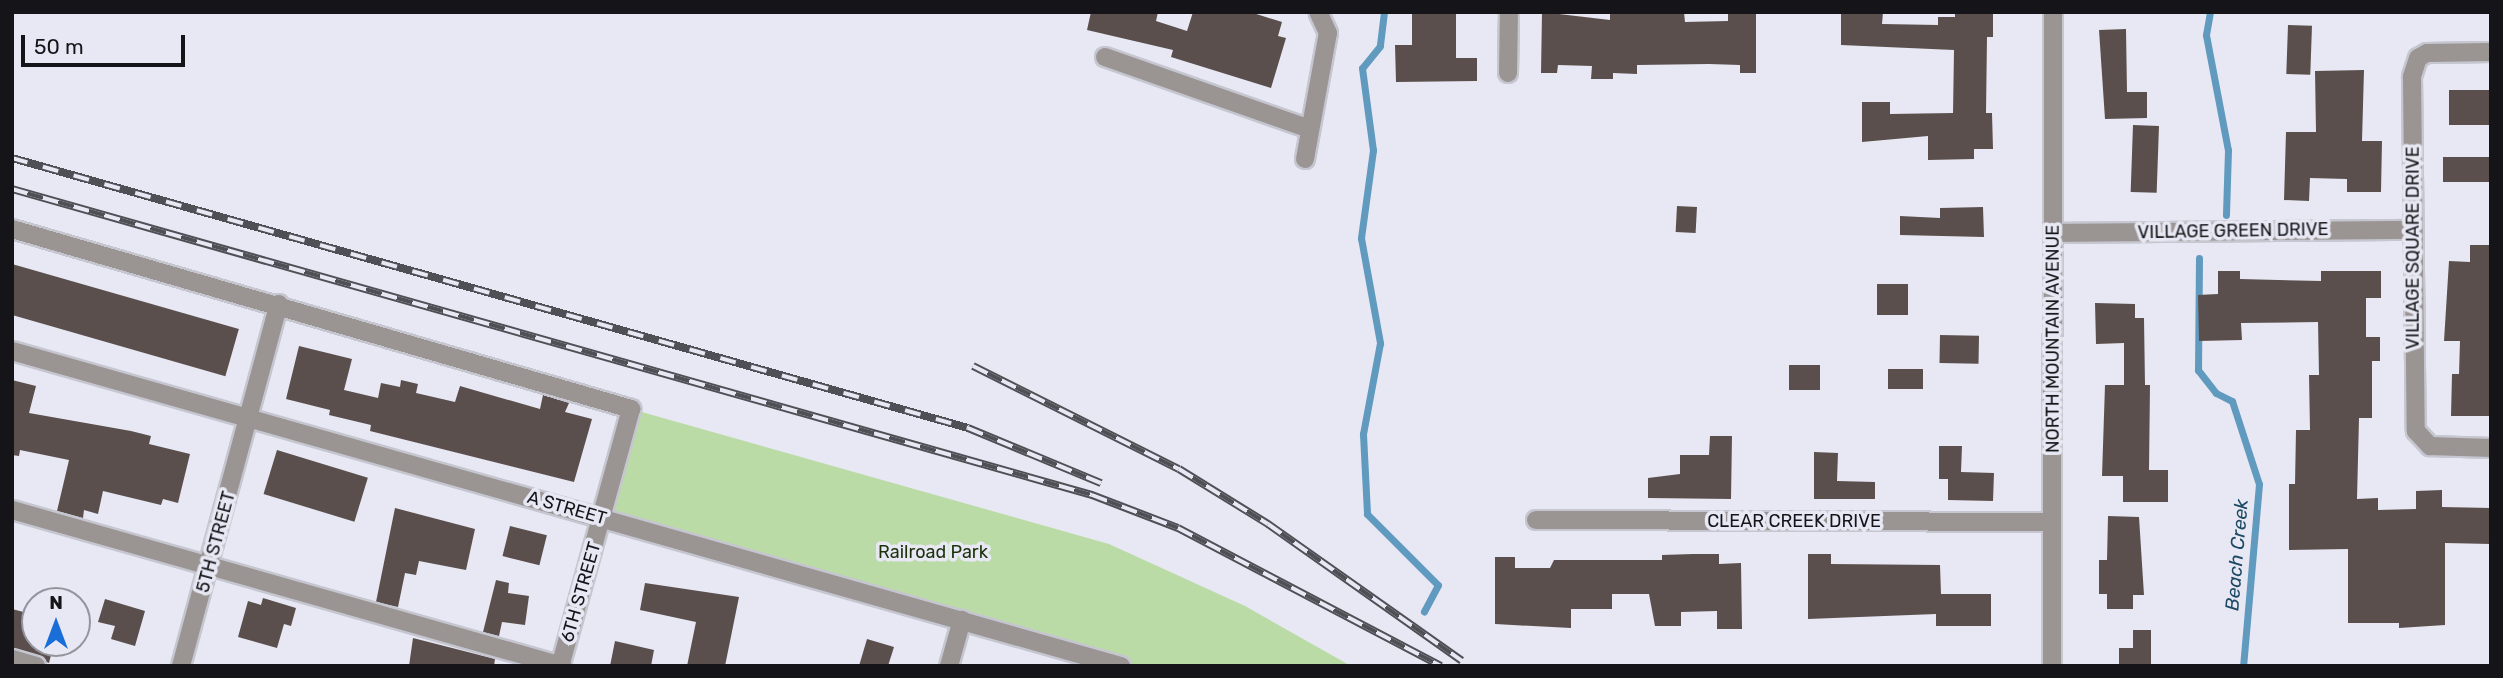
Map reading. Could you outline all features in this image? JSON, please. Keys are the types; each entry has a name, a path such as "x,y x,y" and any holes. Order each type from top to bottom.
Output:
{"street":[{"path":"1305,159 1328,33 1318,12"},
{"path":"1508,73 1510,12"},
{"name":"NORTH MOUNTAIN AVENUE","path":"2052,666 2053,12"},
{"name":"VILLAGE SQUARE DRIVE","path":"2491,52 2435,51 2418,58 2414,66 2413,230 2416,431 2430,446 2491,448"},
{"path":"1105,57 1310,129"},
{"path":"12,229 279,304"},
{"name":"VILLAGE GREEN DRIVE","path":"2054,233 2413,230"},
{"name":"5TH STREET","path":"181,666 279,304"},
{"name":"6TH STREET","path":"279,304 631,409 561,666"},
{"name":"A STREET","path":"12,351 1121,666"},
{"path":"12,510 561,666"},
{"name":"CLEAR CREEK DRIVE","path":"1536,520 2053,522"},
{"path":"949,666 962,620"},
{"path":"12,659 36,666"}],"green space":[{"name":"Railroad Park","path":"631,409 1109,544 1245,606 1351,666 1121,666 602,518"}],"building":[{"path":"1091,12 1158,12 1156,21 1187,31 1193,12 1250,12 1282,22 1278,36 1286,38 1271,88 1171,57 1173,50 1087,30"},
{"path":"1412,12 1456,12 1456,58 1477,58 1477,81 1396,82 1395,45 1412,45"},
{"path":"1542,12 1610,20 1610,12 1684,12 1685,22 1728,21 1728,12 1756,12 1756,73 1740,73 1740,65 1709,64 1637,65 1637,74 1613,73 1613,79 1591,79 1592,66 1558,65 1557,73 1541,73"},
{"path":"1841,12 1883,12 1882,24 1938,25 1938,17 1955,17 1955,12 1993,12 1993,37 1987,37 1986,113 1992,113 1993,149 1974,149 1974,159 1928,160 1928,136 1862,142 1862,102 1890,102 1890,114 1953,113 1954,50 1841,45"},
{"path":"2288,25 2312,26 2310,75 2286,74"},
{"path":"2126,29 2127,92 2147,92 2147,118 2105,119 2099,30"},
{"path":"2364,70 2362,141 2382,141 2381,192 2347,192 2347,179 2310,178 2309,201 2284,200 2286,132 2316,132 2315,71"},
{"path":"2449,90 2491,90 2491,125 2449,125"},
{"path":"2133,125 2159,126 2157,193 2131,192"},
{"path":"2443,157 2491,157 2491,182 2443,182"},
{"path":"1677,206 1697,207 1696,233 1676,232"},
{"path":"1983,207 1984,237 1900,235 1900,216 1940,218 1940,208"},
{"path":"2470,245 2491,245 2490,416 2451,416 2452,374 2459,374 2460,341 2444,341 2449,261 2470,262"},
{"path":"12,264 239,329 225,376 12,315"},
{"path":"2218,271 2240,271 2240,279 2321,281 2321,271 2381,271 2381,298 2366,298 2366,337 2380,337 2380,361 2372,361 2372,418 2359,418 2357,499 2378,498 2378,510 2416,509 2416,491 2442,490 2442,507 2491,508 2491,544 2445,543 2445,625 2399,628 2399,623 2348,623 2348,549 2289,550 2289,484 2295,484 2296,430 2310,430 2309,375 2319,375 2318,322 2241,323 2242,340 2199,341 2198,295 2218,294"},
{"path":"1877,284 1908,284 1908,315 1877,315"},
{"path":"2095,303 2135,304 2135,318 2144,318 2145,385 2150,385 2149,470 2168,470 2168,502 2123,502 2123,476 2102,476 2105,385 2124,385 2124,343 2096,344"},
{"path":"1940,335 1979,336 1979,364 1940,363"},
{"path":"299,346 352,359 344,390 378,398 381,383 400,387 401,380 418,384 416,393 455,402 460,386 540,409 543,395 569,403 565,412 592,419 574,482 370,431 371,425 329,415 330,410 286,399"},
{"path":"1789,365 1820,365 1820,390 1789,390"},
{"path":"1888,369 1923,369 1923,389 1888,389"},
{"path":"12,380 36,386 29,413 151,436 149,444 190,454 178,503 163,499 161,505 103,491 98,514 84,510 83,518 57,511 69,460 20,450 19,456 12,455"},
{"path":"1710,436 1732,436 1731,499 1648,498 1648,478 1680,474 1680,455 1709,455"},
{"path":"1939,446 1962,446 1961,472 1994,473 1993,501 1948,500 1948,479 1939,479"},
{"path":"277,450 368,478 354,522 264,494"},
{"path":"1814,452 1838,453 1837,481 1875,482 1875,499 1814,499"},
{"path":"395,508 475,529 466,570 419,561 416,575 405,573 398,607 376,602"},
{"path":"2108,516 2139,517 2144,595 2133,595 2133,609 2107,609 2107,594 2099,594 2099,560 2107,560"},
{"path":"510,526 547,535 539,565 503,556"},
{"path":"1719,554 1719,564 1741,563 1742,629 1717,629 1717,611 1681,612 1681,626 1655,626 1649,594 1612,594 1612,609 1571,609 1571,628 1495,624 1495,557 1515,557 1515,568 1550,568 1554,560 1662,560 1662,555"},
{"path":"1808,554 1831,554 1831,564 1940,565 1941,594 1991,594 1991,626 1936,626 1936,614 1808,619"},
{"path":"496,580 509,583 508,593 529,596 525,625 502,622 499,636 483,632"},
{"path":"645,583 739,597 725,666 687,666 696,622 640,610"},
{"path":"263,598 296,608 291,626 284,624 277,648 238,637 248,601 261,605"},
{"path":"105,599 145,611 135,646 111,639 115,626 98,622"},
{"path":"12,609 21,611 21,652 12,648"},
{"path":"2133,630 2151,630 2151,666 2119,666 2119,648 2133,648"},
{"path":"413,638 495,659 494,666 409,666"},
{"path":"867,639 894,647 888,666 859,666"},
{"path":"615,641 654,650 651,666 610,666"},
{"path":"34,657 50,657 49,663"}],"waterway":[{"path":"1384,12 1380,46 1362,68 1373,150 1361,238 1380,343 1363,434 1367,514 1438,585 1424,611"},
{"name":"Beach Creek","path":"2210,12 2206,35 2228,150 2226,215"},
{"name":"Beach Creek","path":"2199,258 2198,370 2216,393 2232,401 2259,484 2243,666"}],"railway":[{"path":"12,158 968,428 1101,483"},
{"path":"12,189 1092,495 1178,528 1441,666"},
{"path":"973,366 1179,469 1268,524 1462,661"}]}
